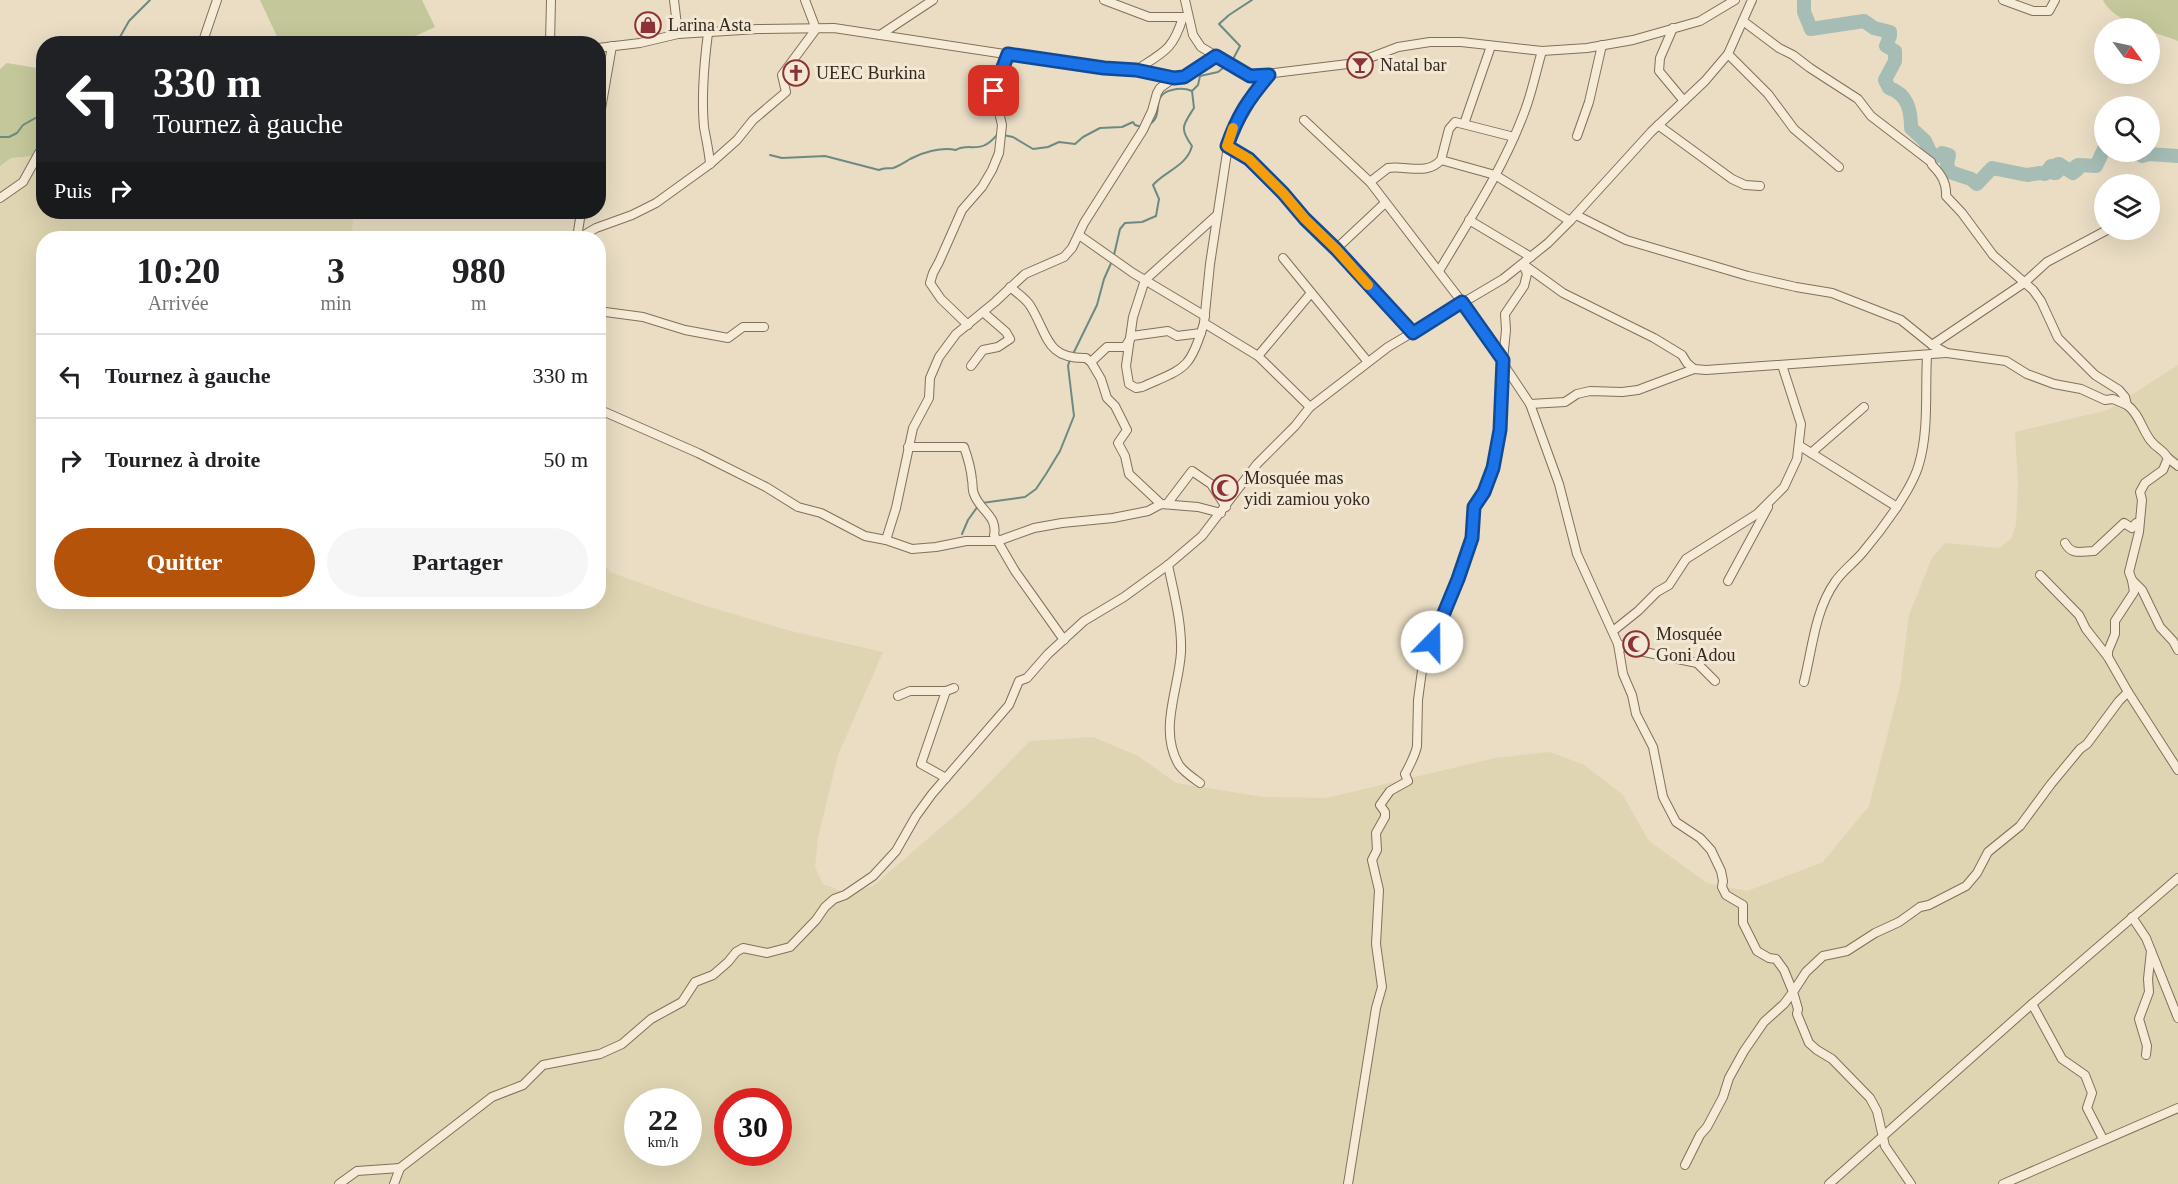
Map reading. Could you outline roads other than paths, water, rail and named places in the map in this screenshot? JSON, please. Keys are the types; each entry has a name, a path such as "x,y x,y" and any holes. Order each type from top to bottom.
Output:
{"street":[{"path":"205,36 216,0"},
{"path":"550,36 551,0"},
{"path":"674,0 678,34"},
{"path":"805,0 816,29"},
{"path":"880,36 933,0"},
{"path":"1104,0 1149,17 1185,17"},
{"path":"1136,70 1171,46 1185,17 1185,0"},
{"path":"1185,17 1201,47 1250,76 1356,63 1398,47 1430,42 1461,42 1542,51 1587,48 1633,40 1700,21 1735,0"},
{"path":"394,1184 400,1168 492,1097 523,1085 543,1065 600,1054 622,1044 651,1019 682,1002 695,982 713,975 736,952 743,948 767,953 777,952 790,946 802,937 834,899 873,876 896,850 916,816 946,778 1008,705 1019,681 1028,678 1047,654 1083,621 1124,597 1168,566 1202,536 1257,464 1295,426 1310,407 1368,362 1462,302 1503,279 1523,264 1573,218 1658,125 1705,81 1728,54 1752,0"},
{"path":"2002,0 2038,12 2049,10 2055,0"},
{"path":"1743,21 1779,48 1794,55 1858,99 1871,116 1931,162 1941,174 1946,196 1962,213 1993,255 2033,290 2041,301 2058,338 2102,381 2119,390 2125,397 2127,405"},
{"path":"606,47 640,43 678,34 758,29 834,28 1104,68 1136,70 1174,78 1184,77 1224,61"},
{"path":"1673,28 1660,58 1659,70 1684,100"},
{"path":"591,231 632,215 656,202 710,164 737,140 753,120 786,92 782,75 816,29"},
{"path":"708,33 703,97 704,127 710,164"},
{"path":"1577,136 1602,45"},
{"path":"606,80 612,46"},
{"path":"1464,124 1491,46"},
{"path":"1439,270 1495,176 1514,137 1542,51"},
{"path":"968,325 941,299 930,283 962,210 982,187 999,153 1002,125 994,91 1008,54"},
{"path":"1728,54 1768,94 1794,129 1839,167"},
{"path":"1217,215 1144,280 1133,317 1126,366 1129,384 1136,388 1173,374 1191,359 1204,320 1227,146 1236,120 1251,96 1269,75"},
{"path":"886,540 896,508 913,428 929,398 930,378 939,357 956,334 1026,274 1064,257 1143,130 1160,88 1174,78"},
{"path":"1304,120 1370,182 1439,270 1503,360 1530,404 1559,484 1578,554 1618,644 1624,680 1632,695 1638,720 1653,747 1664,797 1673,817 1676,822 1706,843 1719,865 1723,881 1722,887 1726,895 1743,905 1743,923 1757,951 1768,958 1776,959 1784,970 1793,992 1798,1009 1797,1014 1809,1043 1832,1059 1870,1098 1877,1111 1882,1137 1888,1150 1911,1184"},
{"path":"1370,182 1388,168 1416,170 1433,167 1441,160 1451,124 1455,122 1514,137"},
{"path":"1658,125 1732,179 1760,186"},
{"path":"1227,146 1249,159 1283,193 1413,333"},
{"path":"0,198 22,182 36,158"},
{"path":"1441,160 1495,176 1573,218 1626,240 1748,276 1796,287 1832,292 1901,320 1932,345 1947,353"},
{"path":"1336,249 1385,203"},
{"path":"1469,220 1531,257"},
{"path":"1078,235 1258,356 1310,407"},
{"path":"1932,345 2024,283 2047,262 2094,237"},
{"path":"1283,258 1368,362"},
{"path":"1348,1184 1376,1008 1382,987 1376,944 1379,890 1372,860 1377,850 1376,833 1385,817 1385,812 1380,805 1390,791 1408,781 1405,774 1408,763 1416,753 1418,700 1423,663 1458,579 1472,538 1474,507 1484,492 1493,468 1500,430 1505,314 1524,286 1527,274 1523,264"},
{"path":"1523,264 1563,293 1673,349 1682,355 1694,369"},
{"path":"1010,287 1030,304 1052,347 1069,358 1086,358 1091,362 1101,379 1107,398 1127,430 1118,443 1125,456 1129,474 1164,504"},
{"path":"1258,356 1311,293"},
{"path":"606,312 644,317 685,330 728,338 743,327 764,327"},
{"path":"971,366 984,350 998,347 1010,339 1006,332 983,312"},
{"path":"1091,362 1107,347 1125,347 1132,336 1168,331 1177,336 1201,333"},
{"path":"1530,404 1565,402 1577,394 1590,392 1638,390 1694,369 1947,353 2006,361 2027,374 2054,384 2081,389 2105,400 2113,399 2127,405 2134,412 2150,440 2178,466"},
{"path":"1804,682 1827,594 1835,581 1863,552 1897,507 1919,467 1924,440 1927,356"},
{"path":"1613,631 1638,611 1657,591 1669,585 1686,559 1756,514 1784,487 1797,459 1801,424 1782,365"},
{"path":"1811,453 1864,407"},
{"path":"606,413 698,453 766,487 798,507 821,513 865,536 912,549 966,541 998,541 1034,528 1113,518 1164,504 1223,510"},
{"path":"1800,446 1897,507"},
{"path":"908,447 964,447 973,493 981,507 993,520 996,526 994,535 1015,571 1064,640"},
{"path":"2108,657 2115,634 2115,621 2134,592 2129,572 2139,524 2142,500 2140,492 2145,483 2163,470 2168,458"},
{"path":"1164,504 1192,471 1205,478 1210,484 1223,510"},
{"path":"1728,581 1772,499"},
{"path":"2065,543 2068,549 2074,552 2094,551 2124,523 2130,528 2136,523 2139,524"},
{"path":"1168,566 1179,614 1181,652 1170,719 1172,750 1180,767 1200,783"},
{"path":"2040,575 2079,615 2086,629 2108,657 2178,770"},
{"path":"2132,580 2142,590 2160,627 2173,640 2178,650"},
{"path":"1618,644 1630,649 1697,663 1715,681"},
{"path":"898,696 910,691 950,690 921,764 946,778"},
{"path":"1685,1165 1723,1097 1729,1078 1744,1051 1764,1022 1784,1004 1806,972 1823,956 1847,951 1875,933 1899,922 1920,907 1929,905 1966,886 1977,873 1988,852 2020,826 2038,799 2080,749 2087,744 2128,692"},
{"path":"1829,1184 2178,878"},
{"path":"2132,917 2146,938 2178,1018"},
{"path":"2146,1055 2147,1046 2139,1019 2149,992 2151,951"},
{"path":"2032,1004 2062,1059 2085,1075 2092,1093 2087,1108 2103,1139"},
{"path":"2003,1184 2178,1108"},
{"path":"339,1184 357,1171 400,1168"}],"waterway":[{"path":"121,36 129,21 150,0"},
{"path":"1232,61 1240,46 1219,24 1252,0"},
{"path":"1804,0 1804,12 1811,29 1864,21 1874,28 1890,32 1886,46 1895,51 1895,61 1885,80 1889,88 1904,99 1909,109 1911,128 1925,141 1931,154 1949,155 1947,165 1950,172 1971,179 1977,184 1992,168 2027,175 2045,174 2051,166 2056,173 2058,171 2056,165 2059,164 2073,173 2077,170 2075,167 2078,165 2096,166 2098,162"},
{"path":"1192,91 1198,85 1200,76 1218,72 1227,65"},
{"path":"1150,124 1157,116 1161,96 1172,90 1192,91"},
{"path":"1114,255 1120,229 1125,223 1142,222 1156,216 1159,199 1153,185 1181,163 1189,153 1192,146 1185,135 1184,127 1194,108 1192,91"},
{"path":"0,137 9,137 17,133 23,125 36,118"},
{"path":"1003,135 1013,137 1033,149 1048,147 1059,142 1075,144 1100,128 1122,127 1133,122 1142,127"},
{"path":"770,155 782,158 825,156 879,170 893,168 915,156 932,151 982,146 997,135"},
{"path":"2160,155 2178,156"},
{"path":"1073,354 1097,305 1112,261"},
{"path":"982,503 1025,497 1036,489 1046,474 1060,451 1074,416 1068,366 1070,359"},
{"path":"962,534 978,506"}],"place":[{"name":"Larina Asta","path":"648,25"},
{"name":"Natal bar","path":"1360,65"},
{"name":"UEEC Burkina","path":"796,73"},
{"name":"Mosquée mas yidi zamiou yoko","path":"1225,488"},
{"name":"Mosquée Goni Adou","path":"1636,644"}]}
